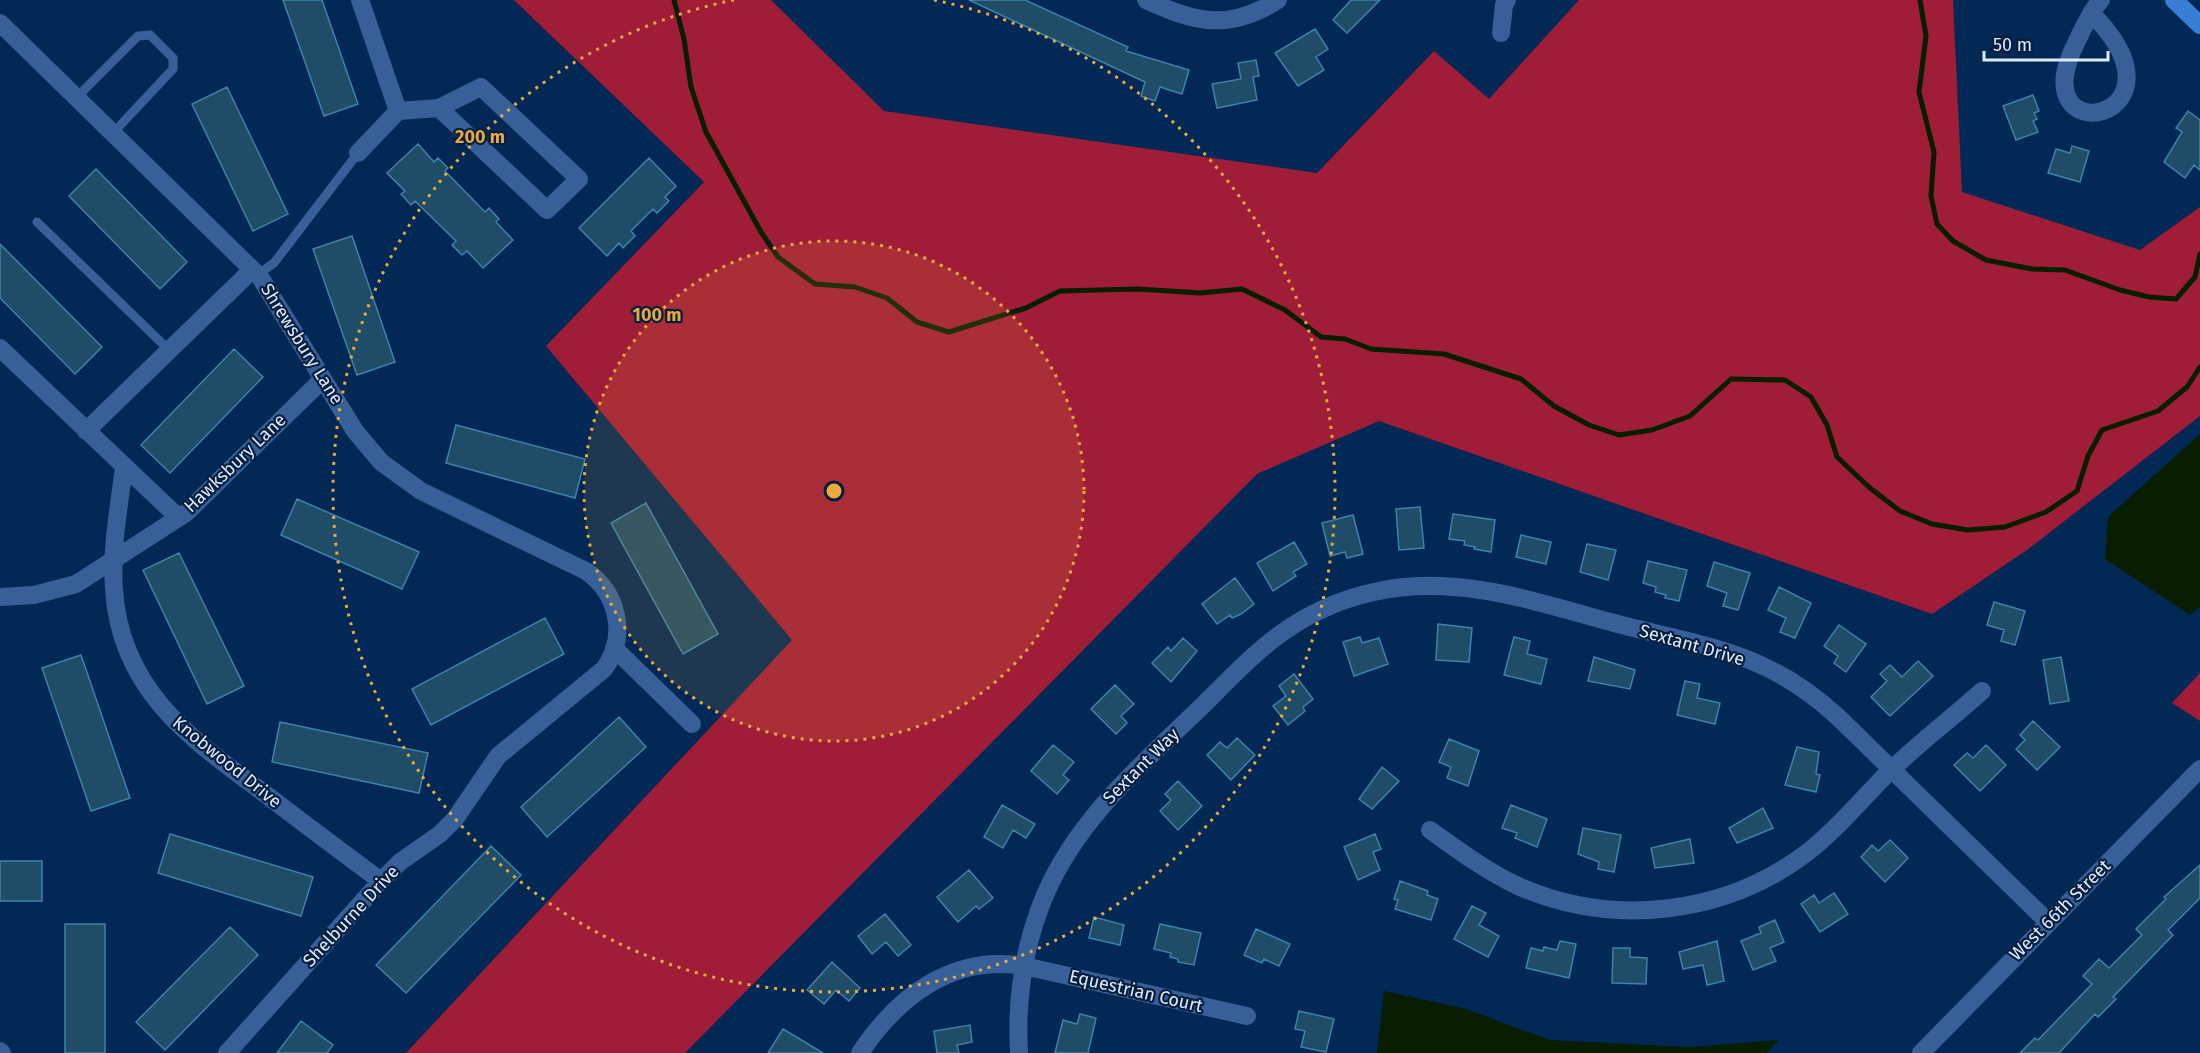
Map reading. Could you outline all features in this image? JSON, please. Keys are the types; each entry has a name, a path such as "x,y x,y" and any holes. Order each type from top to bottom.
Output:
{"main road":[{"path":"2180,2 2200,25"}],"street":[{"path":"360,0 398,111"},
{"path":"1146,0 1193,19 1229,21 1252,15 1278,0"},
{"path":"1501,33 1504,5 1507,0"},
{"path":"2096,7 2132,57 2138,84 2134,97 2122,109 2107,114 2088,113 2074,102 2067,90 2064,75 2069,57 2096,7"},
{"name":"Shrewsbury Lane","path":"0,23 255,272 359,437 387,468 421,491 586,571 602,585 610,598 618,627"},
{"path":"356,156 398,111 439,108 481,87 579,179 547,210 439,108"},
{"path":"86,431 169,350 255,272"},
{"path":"0,348 178,517"},
{"name":"Hawksbury Lane","path":"0,597 34,595 57,590 87,579 113,562 203,498 323,379"},
{"name":"Knobwood Drive","path":"124,466 113,562 114,591 122,633 143,680 164,711 196,742 381,881"},
{"name":"Sextant Drive","path":"1318,612 1374,592 1445,585 1485,590 1714,648 1764,667 1805,691 1838,717 2048,922"},
{"name":"Sextant Way","path":"1019,1053 1018,1019 1024,966 1046,893 1069,849 1108,798 1249,660 1293,626 1318,612"},
{"name":"Shelburne Drive","path":"227,1053 381,881 400,862 448,826 498,756 604,669 614,648 618,627"},
{"path":"614,648 692,724"},
{"path":"1430,830 1490,871 1547,897 1606,909 1668,909 1698,904 1735,892 1789,865 1820,842 1892,770 1982,691"},
{"name":"West 66th Street","path":"1921,1053 2200,769"},
{"name":"Equestrian Court","path":"860,1053 893,1011 928,982 963,967 994,963 1024,966 1247,1016"}],"lane":[{"path":"76,98 138,36 150,35 173,58 173,69 112,133"},
{"path":"255,272 274,263 356,156"},
{"path":"38,222 169,350"}],"shaded area":[{"path":"514,0 771,0 884,111 1317,173 1434,51 1489,99 1579,0 1953,0 1962,192 2140,250 2200,207 2200,416 2027,550 1932,614 1379,421 1257,474 685,1053 406,1053 792,640 546,346 704,182"},
{"path":"2200,434 2200,607 2190,615 2105,559 2108,517"},
{"path":"2200,673 2200,721 2172,703"},
{"path":"1384,991 1463,1008 1550,1040 1689,1047 1779,1040 1766,1053 1377,1053"}],"building":[{"path":"283,0 322,0 358,104 324,116"},
{"path":"969,0 1025,0 1128,47 1126,51 1189,70 1182,94 1160,87 1155,101 1141,96 1145,82"},
{"path":"1351,0 1380,0 1347,33 1333,20"},
{"path":"1315,29 1328,49 1316,57 1324,70 1298,86 1275,53"},
{"path":"1256,60 1259,76 1253,77 1257,100 1217,108 1212,84 1241,79 1238,63"},
{"path":"227,87 288,214 253,231 192,104"},
{"path":"2033,95 2039,111 2034,113 2037,119 2033,121 2038,132 2016,140 2003,106"},
{"path":"2188,111 2200,120 2200,170 2194,165 2185,178 2164,162 2182,132 2176,128"},
{"path":"418,144 434,162 438,158 448,168 445,171 485,212 489,208 499,219 496,222 513,240 483,268 467,251 462,255 452,245 456,241 415,201 411,205 401,194 405,191 387,173"},
{"path":"2072,146 2089,151 2080,182 2048,173 2056,149 2070,153"},
{"path":"649,158 676,186 665,197 669,201 657,213 653,209 631,231 635,236 623,248 619,243 607,256 579,228"},
{"path":"96,169 187,262 160,289 69,196"},
{"path":"352,236 395,362 357,375 313,249"},
{"path":"0,244 102,347 75,374 0,298"},
{"path":"234,349 263,377 170,473 141,445"},
{"path":"456,425 585,459 575,498 446,463"},
{"path":"297,499 419,552 402,589 281,535"},
{"path":"646,503 718,634 683,654 611,523"},
{"path":"1420,507 1424,548 1399,550 1396,509"},
{"path":"1453,514 1495,520 1491,552 1464,545 1465,541 1449,539"},
{"path":"1353,515 1363,554 1347,558 1345,552 1330,556 1322,523"},
{"path":"1521,535 1551,542 1546,564 1516,557"},
{"path":"1294,542 1307,564 1293,572 1296,576 1273,591 1257,563"},
{"path":"1587,544 1616,550 1608,580 1580,572"},
{"path":"179,553 244,686 207,704 143,570"},
{"path":"1648,561 1687,570 1679,601 1665,598 1666,595 1655,592 1656,587 1643,583"},
{"path":"1714,562 1750,573 1738,610 1723,606 1727,593 1707,586"},
{"path":"1235,578 1254,604 1241,614 1232,618 1230,615 1217,624 1202,604"},
{"path":"1779,587 1811,603 1795,638 1780,632 1786,618 1768,610"},
{"path":"1994,602 2025,611 2015,645 2001,641 2004,630 1987,625"},
{"path":"545,618 564,654 431,725 412,689"},
{"path":"1438,624 1472,628 1469,662 1436,660"},
{"path":"1839,625 1866,644 1846,672 1834,663 1838,656 1824,646"},
{"path":"1360,637 1362,643 1379,638 1388,664 1354,676 1343,642"},
{"path":"1514,637 1530,641 1527,654 1547,659 1541,684 1504,675"},
{"path":"1183,638 1197,651 1171,682 1152,663 1168,647 1171,651"},
{"path":"81,655 130,798 91,811 42,668"},
{"path":"1594,657 1635,670 1630,689 1588,681"},
{"path":"2061,657 2069,701 2050,704 2043,660"},
{"path":"1918,661 1933,676 1890,716 1871,697 1887,681 1880,674 1890,665 1902,677"},
{"path":"1294,674 1313,699 1303,707 1305,711 1288,725 1273,706 1286,696 1279,686"},
{"path":"1685,681 1700,684 1697,698 1720,703 1715,724 1677,715"},
{"path":"1115,685 1134,704 1121,716 1127,723 1116,734 1091,709"},
{"path":"619,717 646,747 547,837 521,807"},
{"path":"2033,721 2060,747 2037,770 2016,749 2025,740 2020,735"},
{"path":"280,722 428,753 419,793 272,762"},
{"path":"1237,738 1255,755 1231,780 1207,755 1220,742 1227,748"},
{"path":"1449,739 1479,751 1468,786 1447,778 1451,767 1439,762"},
{"path":"1053,745 1074,762 1063,775 1069,780 1057,794 1031,771"},
{"path":"1986,745 2006,765 1980,791 1954,765 1967,753 1973,758"},
{"path":"1797,747 1819,752 1816,774 1820,775 1816,792 1785,785"},
{"path":"1382,767 1399,781 1372,809 1359,799"},
{"path":"1178,781 1202,806 1178,830 1160,811 1171,800 1165,794"},
{"path":"1002,805 1035,824 1026,838 1013,830 1003,848 984,837"},
{"path":"1511,805 1547,819 1537,847 1515,838 1517,833 1502,828"},
{"path":"1763,808 1773,828 1737,843 1729,828"},
{"path":"1583,828 1621,835 1614,872 1598,869 1599,862 1578,854"},
{"path":"170,834 313,877 301,916 158,873"},
{"path":"1375,834 1381,849 1373,852 1380,870 1358,880 1344,847"},
{"path":"1690,839 1694,863 1655,868 1651,848"},
{"path":"1890,840 1908,858 1885,882 1861,857 1872,845 1878,851"},
{"path":"491,846 521,875 406,993 376,965"},
{"path":"0,861 42,861 42,901 0,901"},
{"path":"2200,865 2200,898 2168,930 2173,935 2113,997 2116,999 2098,1017 2095,1014 2059,1053 2020,1053 2035,1038 2038,1040 2092,984 2083,976 2099,959 2109,968 2142,935 2136,929 2166,899 2164,897"},
{"path":"969,870 993,898 979,909 976,906 958,922 937,897"},
{"path":"1400,881 1428,891 1427,895 1438,899 1431,920 1395,909 1398,900 1394,899"},
{"path":"1834,893 1848,914 1820,932 1801,904 1814,895 1819,903"},
{"path":"1472,906 1486,913 1479,925 1499,936 1488,957 1454,939"},
{"path":"885,914 911,945 898,956 886,942 872,954 858,936"},
{"path":"1094,917 1124,925 1120,945 1089,938"},
{"path":"1775,920 1784,942 1770,948 1776,961 1753,970 1741,941 1761,933 1759,927"},
{"path":"65,924 105,924 105,1053 65,1053"},
{"path":"1160,924 1201,933 1194,965 1178,962 1178,959 1170,957 1171,953 1154,949"},
{"path":"230,927 258,955 165,1050 136,1022"},
{"path":"1256,929 1290,944 1279,966 1264,959 1262,963 1244,955"},
{"path":"1560,941 1576,944 1569,978 1526,968 1531,948 1543,951 1544,947 1557,950"},
{"path":"1717,941 1724,981 1707,985 1703,965 1683,969 1679,952"},
{"path":"1613,948 1630,948 1630,957 1647,958 1646,984 1612,983"},
{"path":"832,962 860,988 849,1001 836,990 824,1004 807,990"},
{"path":"1299,1011 1334,1019 1326,1052 1301,1047 1305,1031 1295,1029"},
{"path":"1080,1014 1096,1018 1088,1053 1055,1053 1063,1020 1077,1024"},
{"path":"301,1021 333,1045 327,1053 277,1053"},
{"path":"970,1025 972,1042 957,1045 959,1053 937,1053 934,1031"},
{"path":"783,1029 823,1053 768,1053"}],"waterway":[{"path":"674,0 684,39 691,87 706,132 761,232 778,257 815,284 855,287 887,298 917,322 949,332 1026,308 1060,291 1138,289 1200,293 1242,289 1285,310 1321,337 1345,339 1371,349 1444,354 1521,379 1554,406 1589,425 1619,435 1652,430 1690,416 1731,379 1785,380 1811,397 1827,425 1837,457 1870,488 1900,511 1932,524 1968,530 2005,527 2046,512 2077,491 2088,456 2102,430 2158,411 2187,387 2200,367"},
{"path":"1920,0 1926,36 1919,92 1934,152 1931,196 1937,224 1953,241 1986,260 2032,269 2065,270 2120,290 2149,297 2176,299 2195,277 2200,254"}]}
